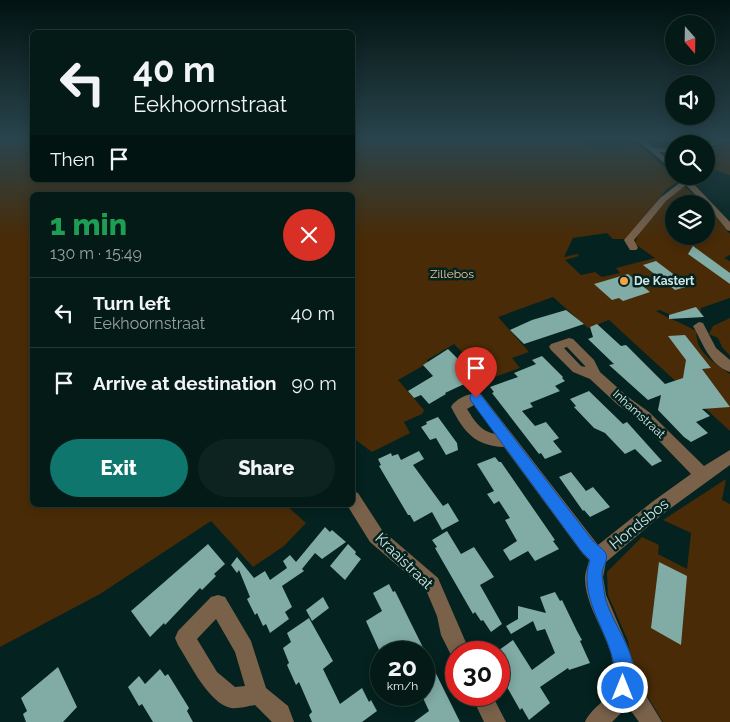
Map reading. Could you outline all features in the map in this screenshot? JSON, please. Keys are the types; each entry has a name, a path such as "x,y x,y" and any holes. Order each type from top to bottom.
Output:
{"street":[{"path":"633,248 629,240 678,185"},
{"path":"689,185 730,228"},
{"path":"699,326 715,356 730,367"},
{"name":"Inhamstraat","path":"595,375 623,401 644,416 702,476"},
{"path":"508,441 588,547 599,557"},
{"name":"Hondsbos","path":"623,688 623,664 618,646 597,599 594,573 599,557 640,520 730,457"},
{"name":"Kraaistraat","path":"355,504 376,536 432,584 454,641"},
{"path":"258,694 232,698 210,679 185,638 218,604 244,648 258,694 280,714 283,722"},
{"path":"596,722 616,702 623,688 638,701 651,722"},
{"path":"486,706 494,722"}],"green space":[{"name":"Zillebos","path":"0,172 30,172 30,182 355,182 355,172 665,172 665,185 673,185 667,189 626,239 613,239 607,233 573,238 564,257 577,254 579,256 565,260 581,275 595,272 602,277 620,273 616,268 655,258 635,244 642,228 665,203 665,245 715,245 715,216 730,234 730,255 724,258 730,261 730,298 701,308 700,315 677,318 660,310 656,311 696,331 698,344 701,349 730,374 730,431 609,320 588,328 553,297 498,317 529,352 512,358 520,368 489,379 454,344 427,360 428,363 398,380 424,410 422,414 404,422 410,433 372,452 355,439 355,192 30,192 30,507 288,507 306,523 284,546 253,567 211,521 100,594 0,647"},
{"path":"720,172 730,172 730,175"},
{"path":"684,186 694,195 674,195"},
{"path":"730,318 730,356 722,347 718,338 709,334 713,326"},
{"path":"726,479 722,500 730,504 730,722 663,722 649,699 634,682 628,641 608,595 607,572 642,537 659,545 658,554 687,569 691,533 663,520"}],"building":[{"path":"693,246 730,273 730,284 688,254"},
{"path":"656,261 689,286 675,290 643,265"},
{"path":"628,274 650,292 623,301 619,298 612,300 594,284"},
{"path":"696,307 704,317 669,319 669,315"},
{"path":"566,310 584,324 524,344 510,330 532,320"},
{"path":"597,324 621,346 626,345 665,384 683,378 686,360 668,336 685,335 711,368 702,369 730,407 702,409 710,416 696,422 708,433 691,442 658,410 661,395 648,400 609,365 614,364 588,339 593,337 590,327"},
{"path":"448,349 477,378 445,393 429,404 421,395 414,398 408,391 433,376 423,365"},
{"path":"542,356 565,381 555,386 560,391 530,403 533,407 522,411 535,426 546,422 559,438 553,441 562,452 545,459 541,453 539,454 492,393 494,392 490,387 518,377 514,373 536,364 532,360"},
{"path":"589,391 623,424 627,422 662,461 652,466 635,449 625,454 605,433 594,428 574,407 576,406 570,399"},
{"path":"438,417 457,443 458,450 446,455 436,438 430,440 421,427 427,424 426,422"},
{"path":"419,451 424,459 413,465 443,506 448,503 459,521 442,530 432,512 414,522 379,466 381,465 378,459 391,453 392,456 398,454 401,460"},
{"path":"495,457 501,462 555,540 553,541 559,549 535,561 528,551 510,561 503,550 517,541 505,520 510,518 499,501 494,504 487,494 494,491 477,464"},
{"path":"571,472 586,491 593,487 610,507 590,517 583,511 559,477"},
{"path":"325,527 330,532 332,530 346,542 322,559 315,553 302,569 304,571 282,586 292,607 285,612 289,619 270,633 266,624 263,626 257,613 255,615 247,599 250,597 239,570 237,573 231,565 237,557 254,578 265,571 270,580 287,568 283,561 290,555 296,562"},
{"path":"447,531 461,554 474,547 494,577 480,585 502,624 491,632 475,612 473,614 435,548 437,547 432,540"},
{"path":"208,544 225,564 214,574 216,576 202,590 200,588 165,625 164,623 150,637 131,611"},
{"path":"348,544 361,559 345,580 330,566"},
{"path":"659,562 687,576 681,645 651,628"},
{"path":"389,584 393,592 395,591 420,641 375,641 366,621 382,611 373,593"},
{"path":"555,592 560,601 562,600 582,640 580,641 590,663 569,670 568,668 540,687 550,703 529,720 522,708 520,710 510,692 510,642 513,640 532,670 555,653 545,629 537,631 533,621 511,634 506,626 518,619 518,606 546,613 540,597"},
{"path":"323,597 329,608 312,621 306,610"},
{"path":"309,618 333,661 323,669 340,704 362,688 370,701 370,706 374,706 377,711 362,722 312,722 309,715 312,712 299,682 296,685 287,665 289,663 283,648 291,642 287,633"},
{"path":"58,667 77,707 63,722 26,722 23,714 27,711 21,698"},
{"path":"160,669 165,676 168,674 189,708 187,711 193,722 153,722 142,704 139,706 128,687 139,676 145,684"},
{"path":"435,672 445,692 445,706 452,706 460,722 414,722 429,711 427,706 435,706"}],"place":[{"name":"De Kastert","path":"624,281"}],"route":[{"path":"476,398 588,547 599,557 594,573 597,599 618,646 623,664 623,688"}]}
